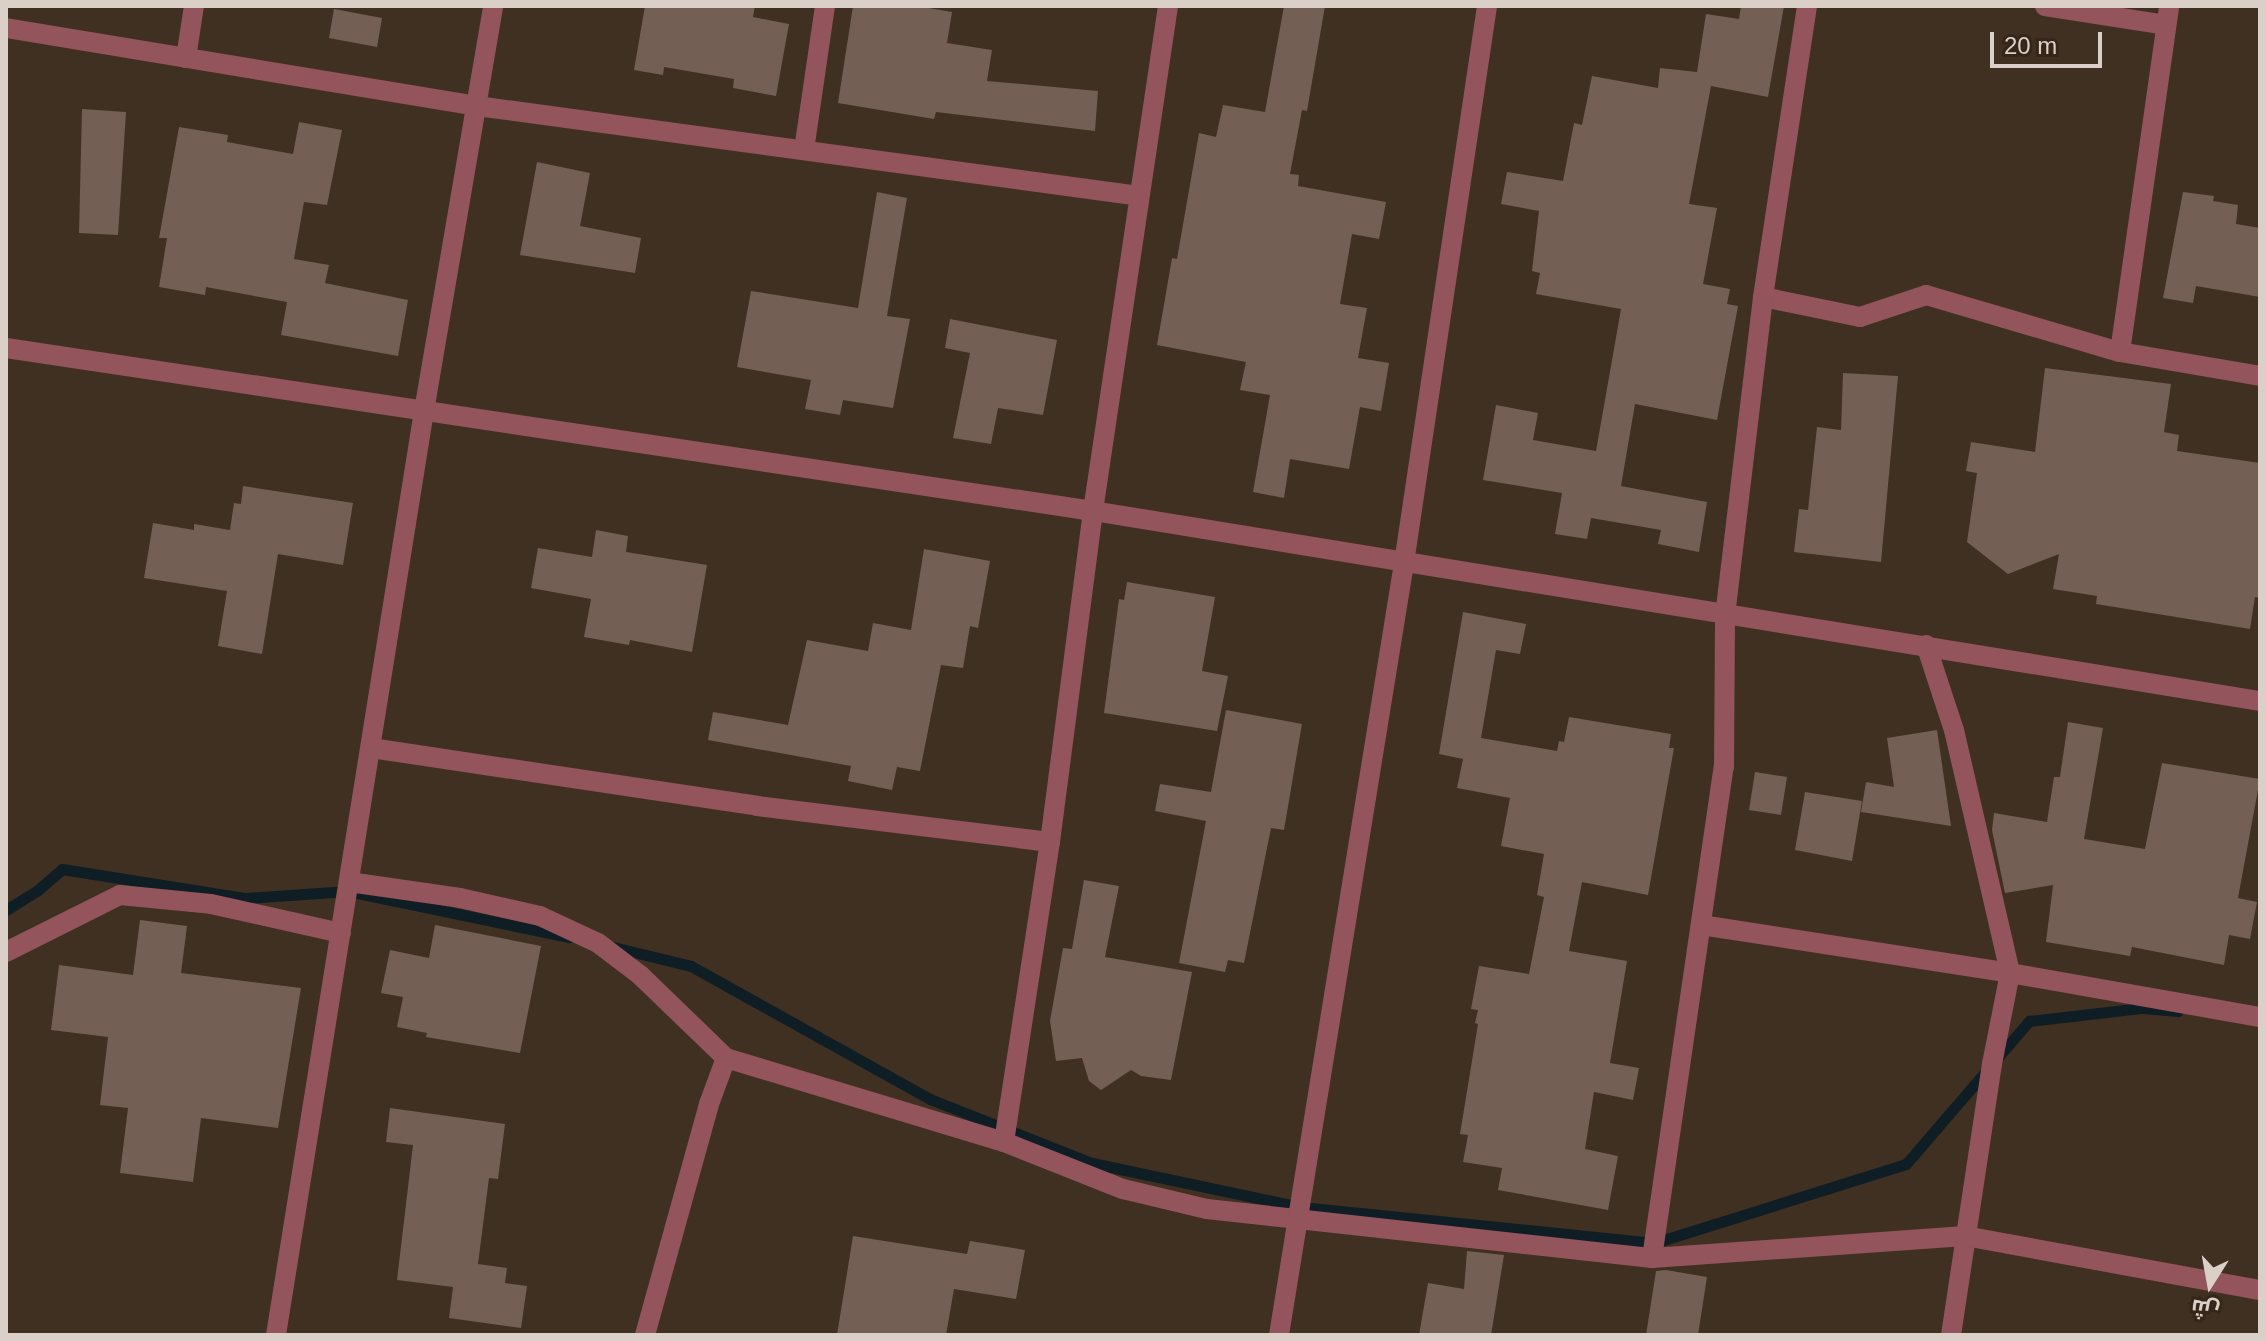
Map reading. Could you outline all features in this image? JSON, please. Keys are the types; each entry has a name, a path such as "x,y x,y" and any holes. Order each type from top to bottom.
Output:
{"street":[{"path":"186,58 194,6"},
{"path":"276,1335 424,411 493,6"},
{"path":"804,150 825,6"},
{"path":"1004,1142 1050,842 1093,511 1168,6"},
{"path":"1279,1335 1404,563 1487,6"},
{"path":"1652,1258 1724,767 1725,616 1763,297 1807,6"},
{"path":"2045,6 2168,15 2120,352"},
{"path":"6,28 477,106 1139,196"},
{"path":"1763,297 1860,317 1926,295 2120,352 2260,376"},
{"path":"6,348 1093,511 2260,701"},
{"path":"1926,645 1954,730 2010,973 1951,1335"},
{"path":"371,748 757,806 1050,842"},
{"path":"349,882 460,898 540,916 598,943 640,975 726,1058 1004,1142 1123,1189 1163,1200 1652,1258 1965,1236 2260,1290"},
{"path":"6,952 120,895 211,904 341,933"},
{"path":"1701,925 2010,973 2260,1017"},
{"path":"645,1335 709,1104 726,1058"}],"building":[{"path":"645,6 755,6 753,17 789,24 776,96 733,88 734,79 664,67 663,75 634,70"},
{"path":"853,6 917,6 952,12 947,43 992,50 987,81 1098,91 1095,131 936,112 934,119 838,103"},
{"path":"1284,6 1325,6 1307,111 1302,110 1290,174 1299,175 1298,186 1386,202 1379,239 1352,234 1340,304 1367,308 1358,358 1389,363 1381,411 1360,407 1349,469 1290,459 1284,498 1253,492 1270,395 1240,390 1246,362 1157,345 1172,258 1177,259 1199,133 1216,137 1223,105 1265,112"},
{"path":"1741,6 1784,6 1768,97 1711,86 1689,204 1717,208 1703,284 1730,289 1727,304 1738,306 1717,420 1635,404 1621,486 1707,502 1699,552 1658,544 1661,530 1591,518 1587,539 1555,534 1562,493 1483,480 1496,405 1538,413 1533,440 1596,451 1621,309 1536,294 1540,273 1532,271 1539,211 1501,204 1507,172 1563,181 1574,123 1582,125 1592,76 1658,88 1660,68 1697,72 1706,14 1739,19"},
{"path":"334,9 382,18 377,47 329,38"},
{"path":"82,109 126,112 118,235 79,233"},
{"path":"299,122 342,130 327,205 304,202 294,259 329,265 325,283 408,300 398,356 281,335 287,302 206,287 205,295 159,287 167,238 159,238 179,127 228,135 227,142 293,154"},
{"path":"537,162 590,173 580,226 641,238 635,273 520,255"},
{"path":"877,192 907,198 887,316 910,319 893,408 843,400 840,415 805,409 811,380 737,367 751,291 858,308"},
{"path":"2183,192 2214,196 2213,201 2238,205 2236,224 2260,228 2260,297 2196,286 2193,303 2163,298"},
{"path":"950,319 1057,340 1043,415 998,408 991,444 953,438 970,353 945,348"},
{"path":"2045,368 2171,384 2164,432 2179,435 2177,451 2260,463 2260,598 2255,597 2250,629 2096,604 2097,596 2053,589 2059,554 2008,574 1967,542 1977,473 1966,471 1971,442 2035,452"},
{"path":"1843,373 1898,376 1881,562 1794,552 1799,509 1808,510 1817,427 1841,430"},
{"path":"243,486 353,503 343,565 278,554 262,654 218,646 227,591 144,578 153,523 194,530 194,524 230,530 234,503 241,504"},
{"path":"596,530 628,536 626,552 707,565 692,652 630,640 629,645 584,637 591,599 531,588 538,548 592,557"},
{"path":"924,549 990,561 978,628 970,626 963,668 941,665 920,771 897,767 892,790 848,781 851,766 708,740 713,712 788,725 807,640 868,651 873,623 911,630"},
{"path":"1127,582 1215,597 1202,671 1228,676 1217,731 1104,713 1119,599 1124,600"},
{"path":"1463,612 1526,624 1520,654 1496,650 1481,738 1557,751 1559,741 1564,742 1569,717 1671,734 1669,748 1674,748 1648,895 1582,882 1569,951 1627,961 1610,1063 1639,1068 1633,1100 1594,1092 1585,1149 1618,1156 1608,1210 1498,1190 1502,1168 1463,1162 1468,1135 1460,1134 1478,1024 1475,1023 1478,1010 1471,1009 1479,966 1529,974 1544,897 1537,895 1544,854 1501,846 1510,798 1457,788 1463,759 1439,754"},
{"path":"1226,710 1302,724 1284,830 1271,828 1244,963 1228,960 1225,972 1179,963 1206,821 1155,811 1160,784 1211,792"},
{"path":"2068,722 2103,728 2084,839 2145,849 2162,763 2260,779 2238,898 2257,902 2250,939 2229,935 2224,965 2132,947 2130,956 2046,942 2053,885 2005,893 1992,830 1994,813 2047,822 2054,777 2060,777"},
{"path":"1937,730 1951,826 1861,812 1866,782 1894,787 1887,738"},
{"path":"1755,772 1787,777 1781,815 1749,810"},
{"path":"1805,792 1862,801 1852,861 1795,850"},
{"path":"1084,880 1119,886 1105,957 1192,972 1171,1080 1141,1076 1131,1070 1101,1090 1089,1081 1082,1058 1056,1061 1050,1021 1063,948 1072,949"},
{"path":"140,920 187,926 181,973 301,988 278,1128 201,1118 193,1182 120,1173 128,1108 100,1105 108,1037 51,1030 59,965 133,975"},
{"path":"435,925 541,946 520,1053 426,1037 427,1033 397,1027 403,997 381,993 390,950 429,958"},
{"path":"390,1108 505,1124 498,1179 489,1178 478,1264 507,1268 505,1283 527,1286 521,1328 449,1318 453,1287 397,1280 413,1145 386,1142"},
{"path":"853,1236 967,1254 970,1241 1025,1250 1016,1299 954,1289 946,1335 837,1335"},
{"path":"1467,1251 1504,1255 1491,1335 1419,1335 1428,1283 1464,1289"},
{"path":"1656,1271 1707,1277 1698,1335 1646,1335"}],"waterway":[{"path":"6,910 38,890 62,869 246,898 348,891 569,937"},
{"path":"609,946 691,966 930,1099 1092,1163 1301,1207 1654,1243 1906,1164 2029,1021 2142,1008 2178,1011"}]}
